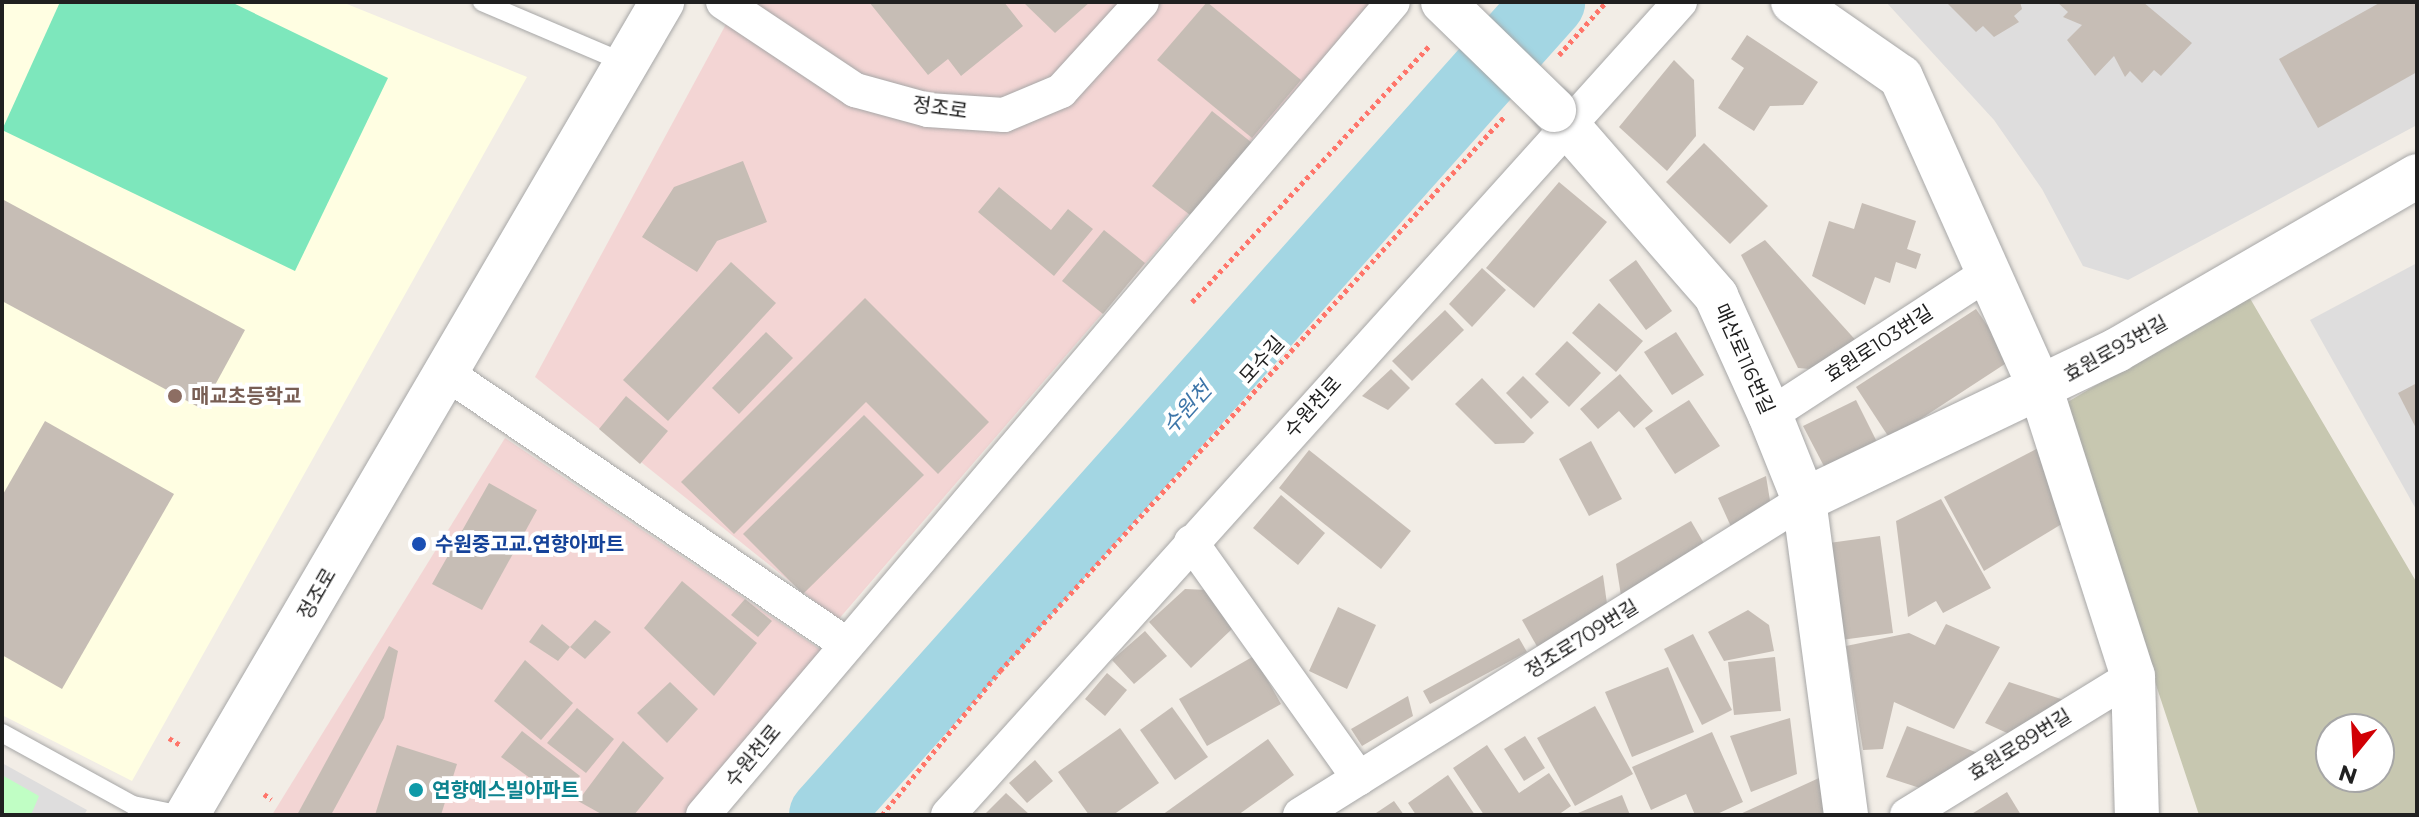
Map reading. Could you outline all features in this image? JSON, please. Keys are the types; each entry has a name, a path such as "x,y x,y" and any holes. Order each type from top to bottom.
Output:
{"street":[{"name":"정조로","path":"185,815 662,2"},
{"name":"정조로","path":"723,2 855,90 928,110 1004,115 1061,91 1142,2"},
{"name":"수원천로","path":"703,815 1393,2"},
{"name":"매산로116번길","path":"1443,2 1716,296 1770,415 1804,500 1846,815"},
{"name":"수원천로","path":"948,815 1191,542 1545,113 1680,2"},
{"path":"1793,2 1901,77 2041,390 2133,676 2137,815"},
{"name":"효원로93번길","path":"1804,500 2041,390 2417,176"},
{"name":"효원로103번길","path":"1770,415 1988,273"},
{"path":"446,373 847,644"},
{"name":"정조로709번길","path":"1317,810 1359,778 1804,500"},
{"path":"1191,542 1359,778"},
{"name":"효원로89번길","path":"1907,815 2133,676"}],"lane":[{"path":"482,2 625,63"},
{"path":"2,733 133,805 185,815"}],"path":[{"path":"1554,60 1606,2"},
{"name":"모수길","path":"882,815 1000,671 1545,113"},
{"path":"169,738 181,745"},
{"path":"264,794 271,799"}],"shaded area":[{"name":"매교초등학교","path":"2,2 342,2 527,77 132,781 2,715"},
{"path":"738,2 1371,2 838,620 535,377"},
{"path":"1886,2 2417,2 2417,125 2128,280 2083,266 2042,189 1994,120"},
{"path":"2417,263 2417,511 2310,320"},
{"path":"2248,295 2417,583 2417,815 2199,815 2066,403"},
{"path":"505,438 824,652 689,815 272,815"},
{"path":"2,763 87,810 84,815 2,815"}],"green space":[{"path":"60,2 231,2 388,78 295,271 2,130"},
{"path":"2,775 39,796 31,815 2,815"}],"building":[{"path":"869,2 1004,2 1023,26 961,76 948,59 928,75"},
{"path":"1023,2 1090,2 1055,33"},
{"path":"1207,2 1301,80 1252,138 1157,60"},
{"path":"1946,2 2020,2 2022,9 2014,16 2019,22 1994,37 1983,26 1976,32"},
{"path":"2057,2 2143,2 2192,43 2161,76 2154,70 2142,83 2130,71 2125,77 2114,56 2095,76 2067,40 2082,25 2063,17 2068,12"},
{"path":"2381,2 2417,2 2417,72 2318,128 2279,59"},
{"path":"1747,35 1818,82 1803,105 1770,106 1754,131 1718,108 1744,68 1731,59"},
{"path":"1674,60 1694,80 1696,136 1667,171 1619,127"},
{"path":"1212,111 1256,146 1198,221 1152,186"},
{"path":"1704,143 1768,206 1730,244 1666,182"},
{"path":"743,161 767,222 717,241 697,272 642,237 674,187"},
{"path":"1559,182 1607,222 1534,308 1486,268"},
{"path":"999,187 1051,230 1068,209 1093,229 1054,276 978,212"},
{"path":"2,199 245,330 202,409 2,301"},
{"path":"1862,203 1916,221 1907,249 1921,254 1916,269 1896,262 1890,283 1875,277 1865,305 1812,276 1829,221 1854,229"},
{"path":"1104,230 1145,263 1103,314 1062,281"},
{"path":"1765,240 1860,345 1821,370 1798,368 1741,255"},
{"path":"1636,260 1672,311 1646,330 1609,280"},
{"path":"731,262 776,303 668,421 623,380"},
{"path":"1482,268 1506,290 1472,327 1449,304"},
{"path":"865,298 989,422 938,474 866,402 734,534 681,482"},
{"path":"1599,303 1643,341 1616,372 1572,333"},
{"path":"1976,309 2011,360 1890,439 1856,387"},
{"path":"1445,310 1464,330 1412,381 1392,361"},
{"path":"766,332 793,358 739,414 712,388"},
{"path":"1676,332 1704,375 1672,395 1644,352"},
{"path":"1567,341 1601,373 1569,407 1535,374"},
{"path":"1391,369 1410,388 1388,410 1362,396"},
{"path":"1620,374 1653,411 1634,428 1619,411 1598,429 1580,409"},
{"path":"1523,376 1549,402 1531,419 1506,393"},
{"path":"1482,378 1534,433 1524,443 1495,444 1455,404"},
{"path":"2417,383 2417,430 2398,393"},
{"path":"626,396 668,431 640,464 599,429"},
{"path":"1689,400 1720,446 1675,474 1645,428"},
{"path":"1856,400 1879,446 1827,472 1803,426"},
{"path":"864,415 924,475 803,594 743,534"},
{"path":"45,421 174,494 62,689 2,655 2,496"},
{"path":"1591,441 1622,499 1589,516 1559,459"},
{"path":"2042,446 2075,516 1984,571 1944,497"},
{"path":"1309,450 1411,531 1381,569 1279,488"},
{"path":"1766,476 1772,513 1733,531 1718,498"},
{"path":"489,483 537,510 482,610 432,584"},
{"path":"1281,495 1325,533 1298,565 1253,528"},
{"path":"1941,499 1991,588 1943,613 1936,601 1908,617 1896,521"},
{"path":"1691,521 1709,552 1622,602 1616,564"},
{"path":"1880,536 1893,633 1841,640 1829,543"},
{"path":"1603,575 1608,611 1539,650 1522,620"},
{"path":"682,581 757,643 714,696 644,628"},
{"path":"1185,589 1208,590 1232,629 1191,668 1149,622"},
{"path":"745,599 772,621 758,637 731,615"},
{"path":"1338,607 1376,625 1347,689 1309,671"},
{"path":"1748,610 1769,625 1774,651 1724,661 1708,632"},
{"path":"595,620 611,632 585,659 570,647"},
{"path":"542,624 570,647 558,661 529,642"},
{"path":"1946,624 2000,647 1954,729 1894,702 1883,749 1863,750 1846,646 1909,633 1935,645"},
{"path":"1145,631 1167,656 1134,684 1112,660"},
{"path":"1693,634 1732,710 1702,725 1664,649"},
{"path":"1519,638 1527,652 1430,704 1423,691"},
{"path":"389,646 398,651 384,718 331,815 297,815"},
{"path":"1254,656 1281,704 1207,746 1179,699"},
{"path":"1775,657 1781,711 1734,715 1728,662"},
{"path":"525,660 573,703 541,740 494,701"},
{"path":"1668,667 1694,732 1632,757 1605,692"},
{"path":"1107,673 1127,690 1105,716 1085,699"},
{"path":"670,682 698,709 667,743 637,713"},
{"path":"2009,682 2064,700 2016,737 1985,723"},
{"path":"1408,696 1413,716 1362,746 1351,729"},
{"path":"1595,706 1633,774 1575,806 1537,738"},
{"path":"1172,707 1208,757 1175,780 1140,730"},
{"path":"577,708 614,739 586,773 547,743"},
{"path":"1790,718 1797,774 1751,792 1730,736"},
{"path":"1907,726 1978,753 1923,789 1886,777"},
{"path":"1120,728 1159,783 1113,815 1089,815 1058,772"},
{"path":"522,731 580,776 560,800 501,757"},
{"path":"1712,732 1743,802 1715,815 1695,815 1686,794 1651,810 1632,767"},
{"path":"1525,736 1545,768 1524,781 1504,749"},
{"path":"1268,739 1294,775 1238,815 1162,815"},
{"path":"623,741 664,778 634,815 603,815 578,801"},
{"name":"연향예스빌아파트","path":"397,745 457,764 441,815 375,815"},
{"path":"1487,745 1519,793 1549,773 1571,806 1558,815 1484,815 1453,768"},
{"path":"1035,760 1053,781 1027,803 1009,783"},
{"path":"1448,775 1475,815 1416,815 1408,803"},
{"path":"1819,778 1829,815 1738,815"},
{"path":"2007,792 2021,815 1970,815"},
{"path":"1006,793 1030,815 984,815"},
{"path":"1622,795 1630,815 1573,815"},
{"path":"1394,801 1404,815 1373,815"}],"waterway":[{"name":"수원천","path":"825,815 1549,2"}],"place":[{"name":"매교초등학교","path":"175,396"},
{"name":"수원중고교.연향아파트","path":"419,544"},
{"name":"연향예스빌아파트","path":"416,790"}]}
